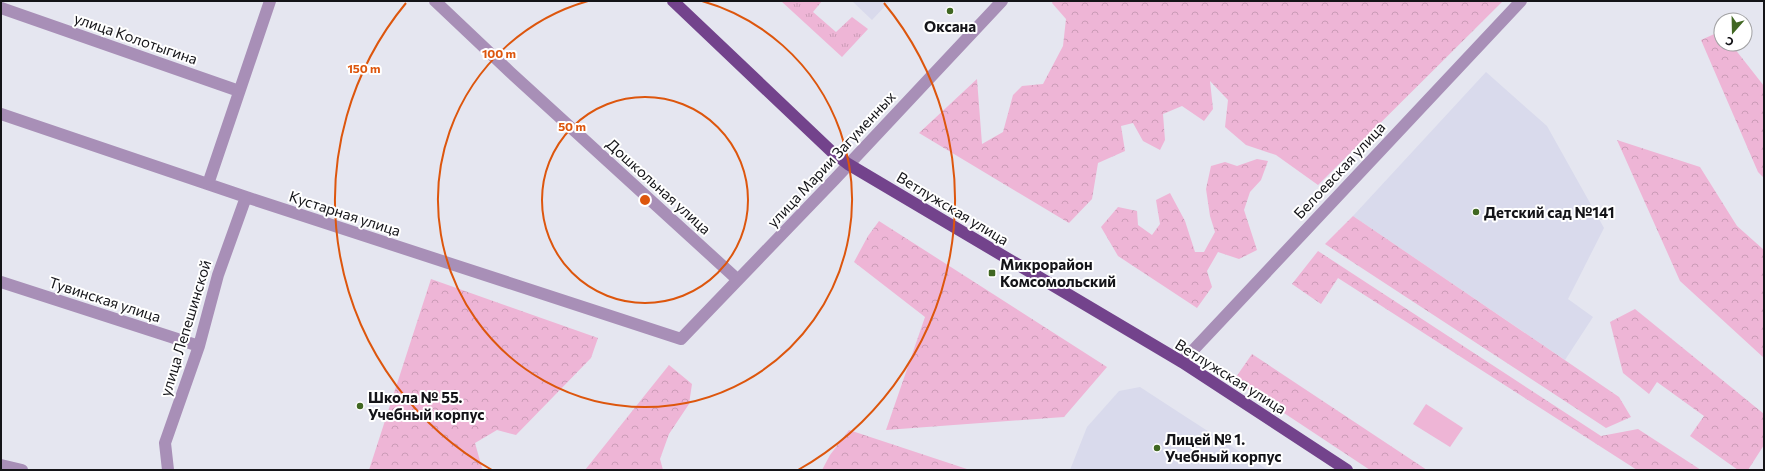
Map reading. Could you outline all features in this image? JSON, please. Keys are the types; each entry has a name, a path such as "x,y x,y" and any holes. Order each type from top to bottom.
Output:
{"main road":[{"name":"Ветлужская улица","path":"673,1 831,151 848,164 1182,362 1347,470"}],"street":[{"path":"208,184 238,91 270,1"},
{"name":"Дошкольная улица","path":"435,1 510,72 738,280"},
{"name":"улица Марии Загуменных","path":"681,339 1002,1"},
{"name":"Белоевская улица","path":"1182,362 1219,320 1521,1"},
{"name":"улица Колотыгина","path":"1,8 238,91"},
{"name":"Кустарная улица","path":"1,114 246,197 681,339"},
{"name":"улица Лепешинской","path":"168,470 165,443 199,346 218,275 246,197"},
{"name":"Тувинская улица","path":"1,282 199,346"},
{"path":"1,465 22,470"}],"shaded area":[{"path":"852,1 890,1 872,20"},
{"name":"Детский сад №141","path":"1486,72 1547,126 1604,228 1568,299 1593,317 1565,360 1353,216"},
{"name":"Лицей № 1. Учебный корпус","path":"1140,387 1268,470 1070,470 1087,427 1119,391"}],"green space":[{"path":"781,1 822,1 813,12 836,32 852,17 868,29 842,57"},
{"path":"1053,1 1503,1 1318,185 1276,155 1246,145 1225,127 1228,100 1210,81 1213,109 1204,121 1182,106 1163,114 1165,140 1160,150 1143,141 1133,123 1121,126 1125,151 1098,163 1092,199 1069,223 919,133 977,79 982,144 1003,132 1013,95 1022,86 1043,84 1063,46 1066,19 1052,3"},
{"path":"1713,35 1713,52 1737,52 1764,86 1764,178 1758,172 1701,40"},
{"path":"1617,140 1700,167 1737,226 1764,250 1764,358 1680,281"},
{"path":"1257,159 1268,161 1261,180 1250,192 1244,210 1257,250 1239,259 1218,252 1207,271 1212,287 1197,308 1118,256 1101,227 1118,207 1137,211 1138,225 1152,235 1160,224 1156,200 1170,193 1185,221 1195,252 1204,252 1215,232 1210,216 1206,189 1211,166 1225,162 1237,166"},
{"path":"1353,216 1619,397 1631,417 1606,428 1325,244"},
{"path":"879,221 1107,367 1064,417 886,430 925,317 854,262 868,236"},
{"path":"1318,251 1601,436 1638,429 1701,470 1637,470 1338,278 1321,304 1292,284"},
{"path":"431,279 598,338 591,358 516,435 497,430 475,443 482,468 481,470 369,470"},
{"path":"1635,309 1764,414 1764,445 1748,470 1738,470 1690,436 1704,416 1657,382 1649,394 1623,373 1610,322"},
{"path":"1252,354 1427,470 1370,470 1234,380"},
{"path":"669,365 692,384 689,404 669,434 660,459 663,470 585,470"},
{"path":"1426,404 1463,428 1450,447 1413,424"},
{"path":"849,430 970,470 822,470 830,455"}],"place":[{"name":"Оксана","path":"950,11"},
{"name":"Детский сад №141","path":"1476,212"},
{"name":"Микрорайон Комсомольский","path":"992,273"},
{"name":"Школа № 55. Учебный корпус","path":"360,406"},
{"name":"Лицей № 1. Учебный корпус","path":"1157,448"}]}
